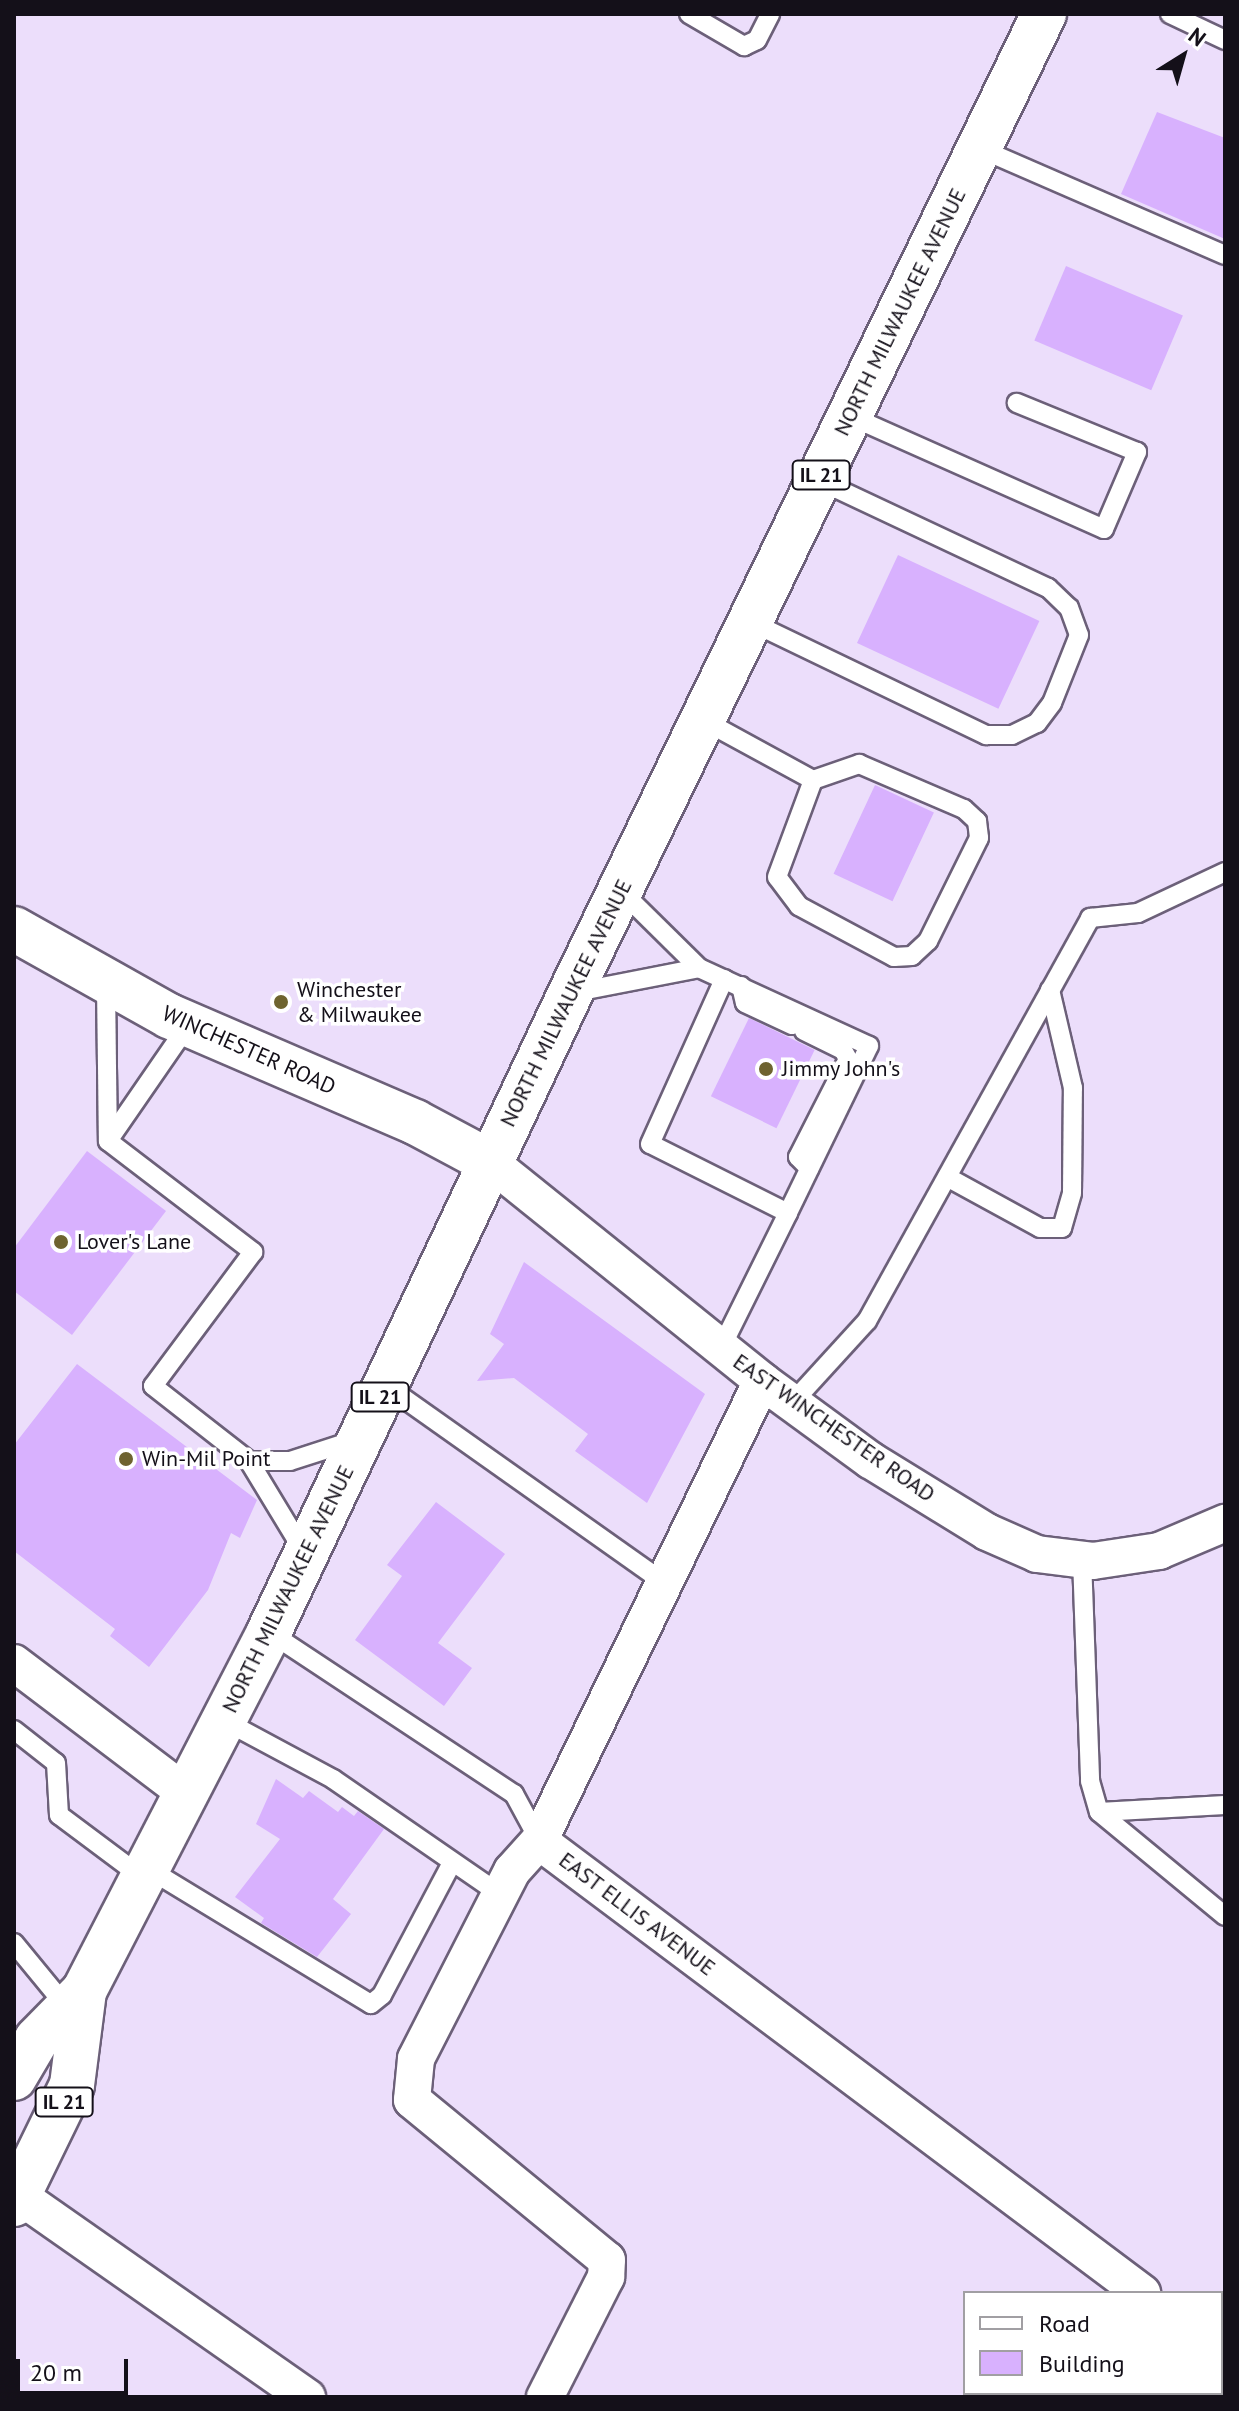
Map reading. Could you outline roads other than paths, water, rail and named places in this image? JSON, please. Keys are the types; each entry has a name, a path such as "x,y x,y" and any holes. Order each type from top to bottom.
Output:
{"main road":[{"name":"NORTH MILWAUKEE AVENUE","path":"18,2062 75,1998 225,1721 570,994 1044,14"},
{"name":"WINCHESTER ROAD","path":"14,929 188,1025 415,1122 490,1162"},
{"name":"NORTH MILWAUKEE AVENUE","path":"16,2200 72,2085 75,1998"}],"street":[{"name":"EAST WINCHESTER ROAD","path":"490,1162 762,1381 987,1532 1037,1554 1082,1559 1159,1551 1225,1523"},
{"name":"EAST ELLIS AVENUE","path":"762,1381 539,1841 1139,2291"},
{"path":"14,1663 186,1793"},
{"path":"539,1841 500,1894 416,2059 412,2100 607,2260 606,2277 545,2397"},
{"path":"16,2200 307,2397"}],"lane":[{"path":"689,14 744,46 757,40 770,14"},
{"path":"1170,14 1225,40"},
{"path":"979,148 1225,255"},
{"path":"850,416 1104,529 1137,452 1017,403"},
{"path":"751,622 986,735 1012,735 1037,723 1066,673 1079,635 1069,608 1048,588 819,480"},
{"path":"703,720 813,780 859,764 964,809 977,821 979,838 928,941 912,956 894,957 799,906 777,877 813,780"},
{"path":"792,1403 867,1321 1090,918 1138,913 1225,872"},
{"path":"620,890 699,968 869,1046 721,1348"},
{"path":"570,994 699,968"},
{"path":"106,982 108,1141"},
{"path":"732,982 745,1003 843,1050 848,1059 798,1157 809,1168"},
{"path":"732,982 650,1144 788,1213"},
{"path":"947,1177 1040,1228 1062,1228 1072,1193 1073,1088 1050,990"},
{"path":"108,1141 188,1025"},
{"path":"108,1141 253,1252 153,1386 249,1461 305,1555"},
{"path":"385,1385 665,1583"},
{"path":"249,1461 290,1461 360,1438"},
{"path":"1082,1559 1090,1781 1099,1812 1225,1916"},
{"path":"269,1632 514,1794 539,1841"},
{"path":"225,1721 333,1779 500,1894"},
{"path":"14,1730 56,1763 59,1815 145,1872 371,2004 382,1995 452,1863"},
{"path":"1099,1812 1225,1805"},
{"path":"14,1943 75,1998"}],"place":[{"name":"Winchester & Milwaukee","path":"281,1002"},
{"name":"Jimmy John's","path":"766,1069"},
{"name":"Lover's Lane","path":"61,1242"},
{"name":"Win-Mil Point","path":"126,1459"}]}
